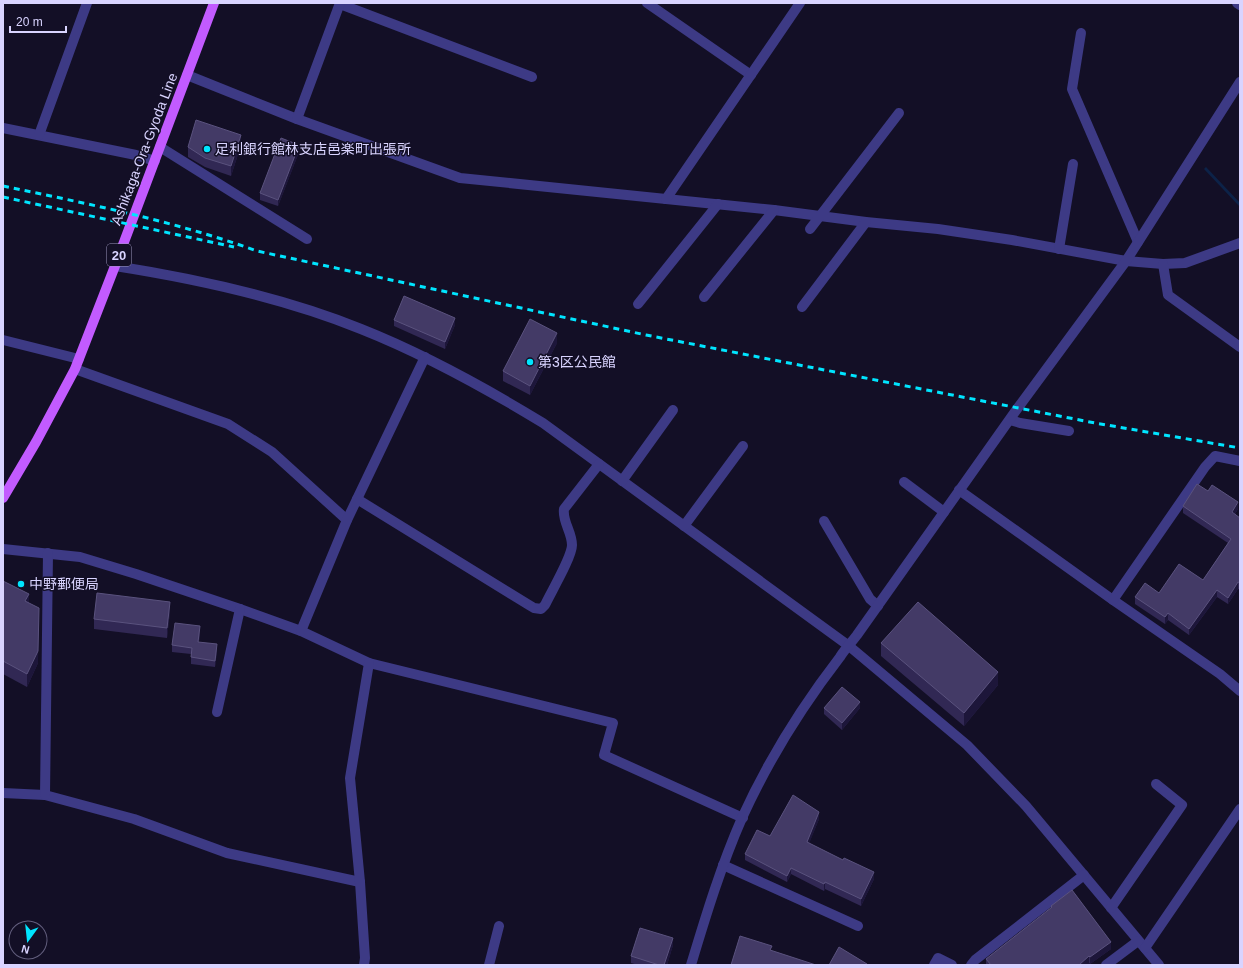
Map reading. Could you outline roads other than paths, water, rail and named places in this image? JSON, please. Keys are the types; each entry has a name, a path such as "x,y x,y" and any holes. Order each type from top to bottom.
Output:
{"main road":[{"name":"Ashikaga-Ora-Gyoda Line","path":"3,498 36,442 77,364 214,3"}],"street":[{"path":"39,135 87,3"},
{"path":"297,119 340,3 532,77"},
{"path":"647,3 751,75"},
{"path":"666,199 800,3"},
{"path":"1081,32 1072,89 1138,242"},
{"path":"187,75 297,119 460,178 718,204 938,229 1012,240 1126,261 1163,264 1185,263 1240,243"},
{"path":"691,965 709,905 742,818 781,745 803,709 840,656 878,606 959,490 1126,261 1240,82"},
{"path":"810,229 899,113"},
{"path":"3,128 155,161"},
{"path":"160,147 307,239"},
{"path":"1059,248 1073,164"},
{"path":"638,304 718,204"},
{"path":"704,297 774,210"},
{"path":"802,307 866,222"},
{"path":"1163,264 1168,295 1240,347"},
{"path":"115,266 221,286 266,297 361,329 425,357 498,395 543,423 849,646 967,745 1026,806 1159,965"},
{"path":"3,340 77,364 228,424 272,452 347,520"},
{"path":"300,631 347,520 425,357"},
{"path":"622,481 673,410"},
{"path":"1010,420 1069,430"},
{"path":"684,526 743,446"},
{"path":"1113,600 1205,466 1215,456 1240,461"},
{"path":"357,499 529,606 541,609 545,605 570,555 572,546 569,530 564,521 564,509 599,464"},
{"path":"904,482 944,512"},
{"path":"959,490 1220,674 1240,691"},
{"path":"824,521 870,599 878,606"},
{"path":"3,548 80,557 94,561 240,609 300,631 369,663 614,723 604,755 742,818"},
{"path":"45,795 48,554"},
{"path":"217,712 240,609"},
{"path":"364,965 365,958 360,882 350,778 369,663"},
{"path":"1111,908 1182,805 1156,784"},
{"path":"3,793 45,795 134,818 228,853 360,882"},
{"path":"1106,965 1142,945 1240,809"},
{"path":"723,865 858,926"},
{"path":"971,965 975,960 1084,875"},
{"path":"489,965 499,926"},
{"path":"934,965 938,958 952,965"}],"water":[{"path":"1206,167 1240,203 1240,207 1204,169"}],"railway":[{"path":"3,186 163,222 226,240 257,251 646,335 1095,423 1240,448"},
{"path":"3,197 234,247"}],"place":[{"name":"足利銀行館林支店邑楽町出張所","path":"207,149"},
{"name":"第3区公民館","path":"530,362"},
{"name":"中野郵便局","path":"21,584"}]}
